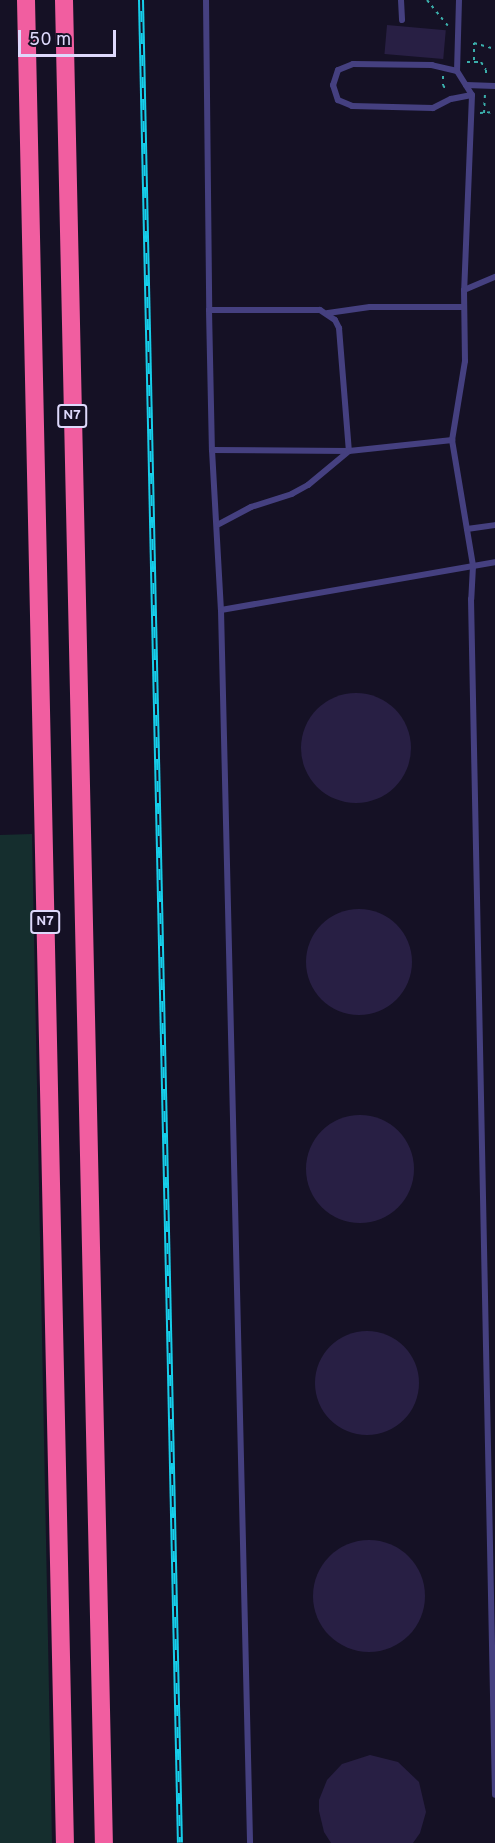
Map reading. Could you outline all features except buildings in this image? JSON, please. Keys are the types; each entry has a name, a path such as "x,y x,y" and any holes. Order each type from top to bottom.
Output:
{"highway":[{"name":"N7","path":"26,0 65,1843"},
{"name":"N7","path":"64,0 104,1843"}],"lane":[{"path":"206,0 212,450 221,610 250,1843"},
{"path":"401,0 402,20"},
{"path":"459,0 457,71 472,95 464,290 465,361 452,440 473,566 471,599 495,1795"},
{"path":"457,71 432,65 353,64 338,70 333,85 338,100 352,106 433,108 457,97 472,95"},
{"path":"466,85 495,86"},
{"path":"464,290 495,277"},
{"path":"209,310 320,310 328,313 370,307 464,307"},
{"path":"328,313 339,328 349,451"},
{"path":"212,450 349,451 452,440"},
{"path":"217,525 251,507 292,494 308,485 349,451"},
{"path":"467,529 495,525"},
{"path":"221,610 495,562"}],"path":[{"path":"427,0 449,27"},
{"path":"474,62 474,43 495,49"},
{"path":"484,113 495,112"}],"green space":[{"path":"32,834 52,1843 0,1843 0,835"}],"railway":[{"path":"141,0 180,1843"}]}
